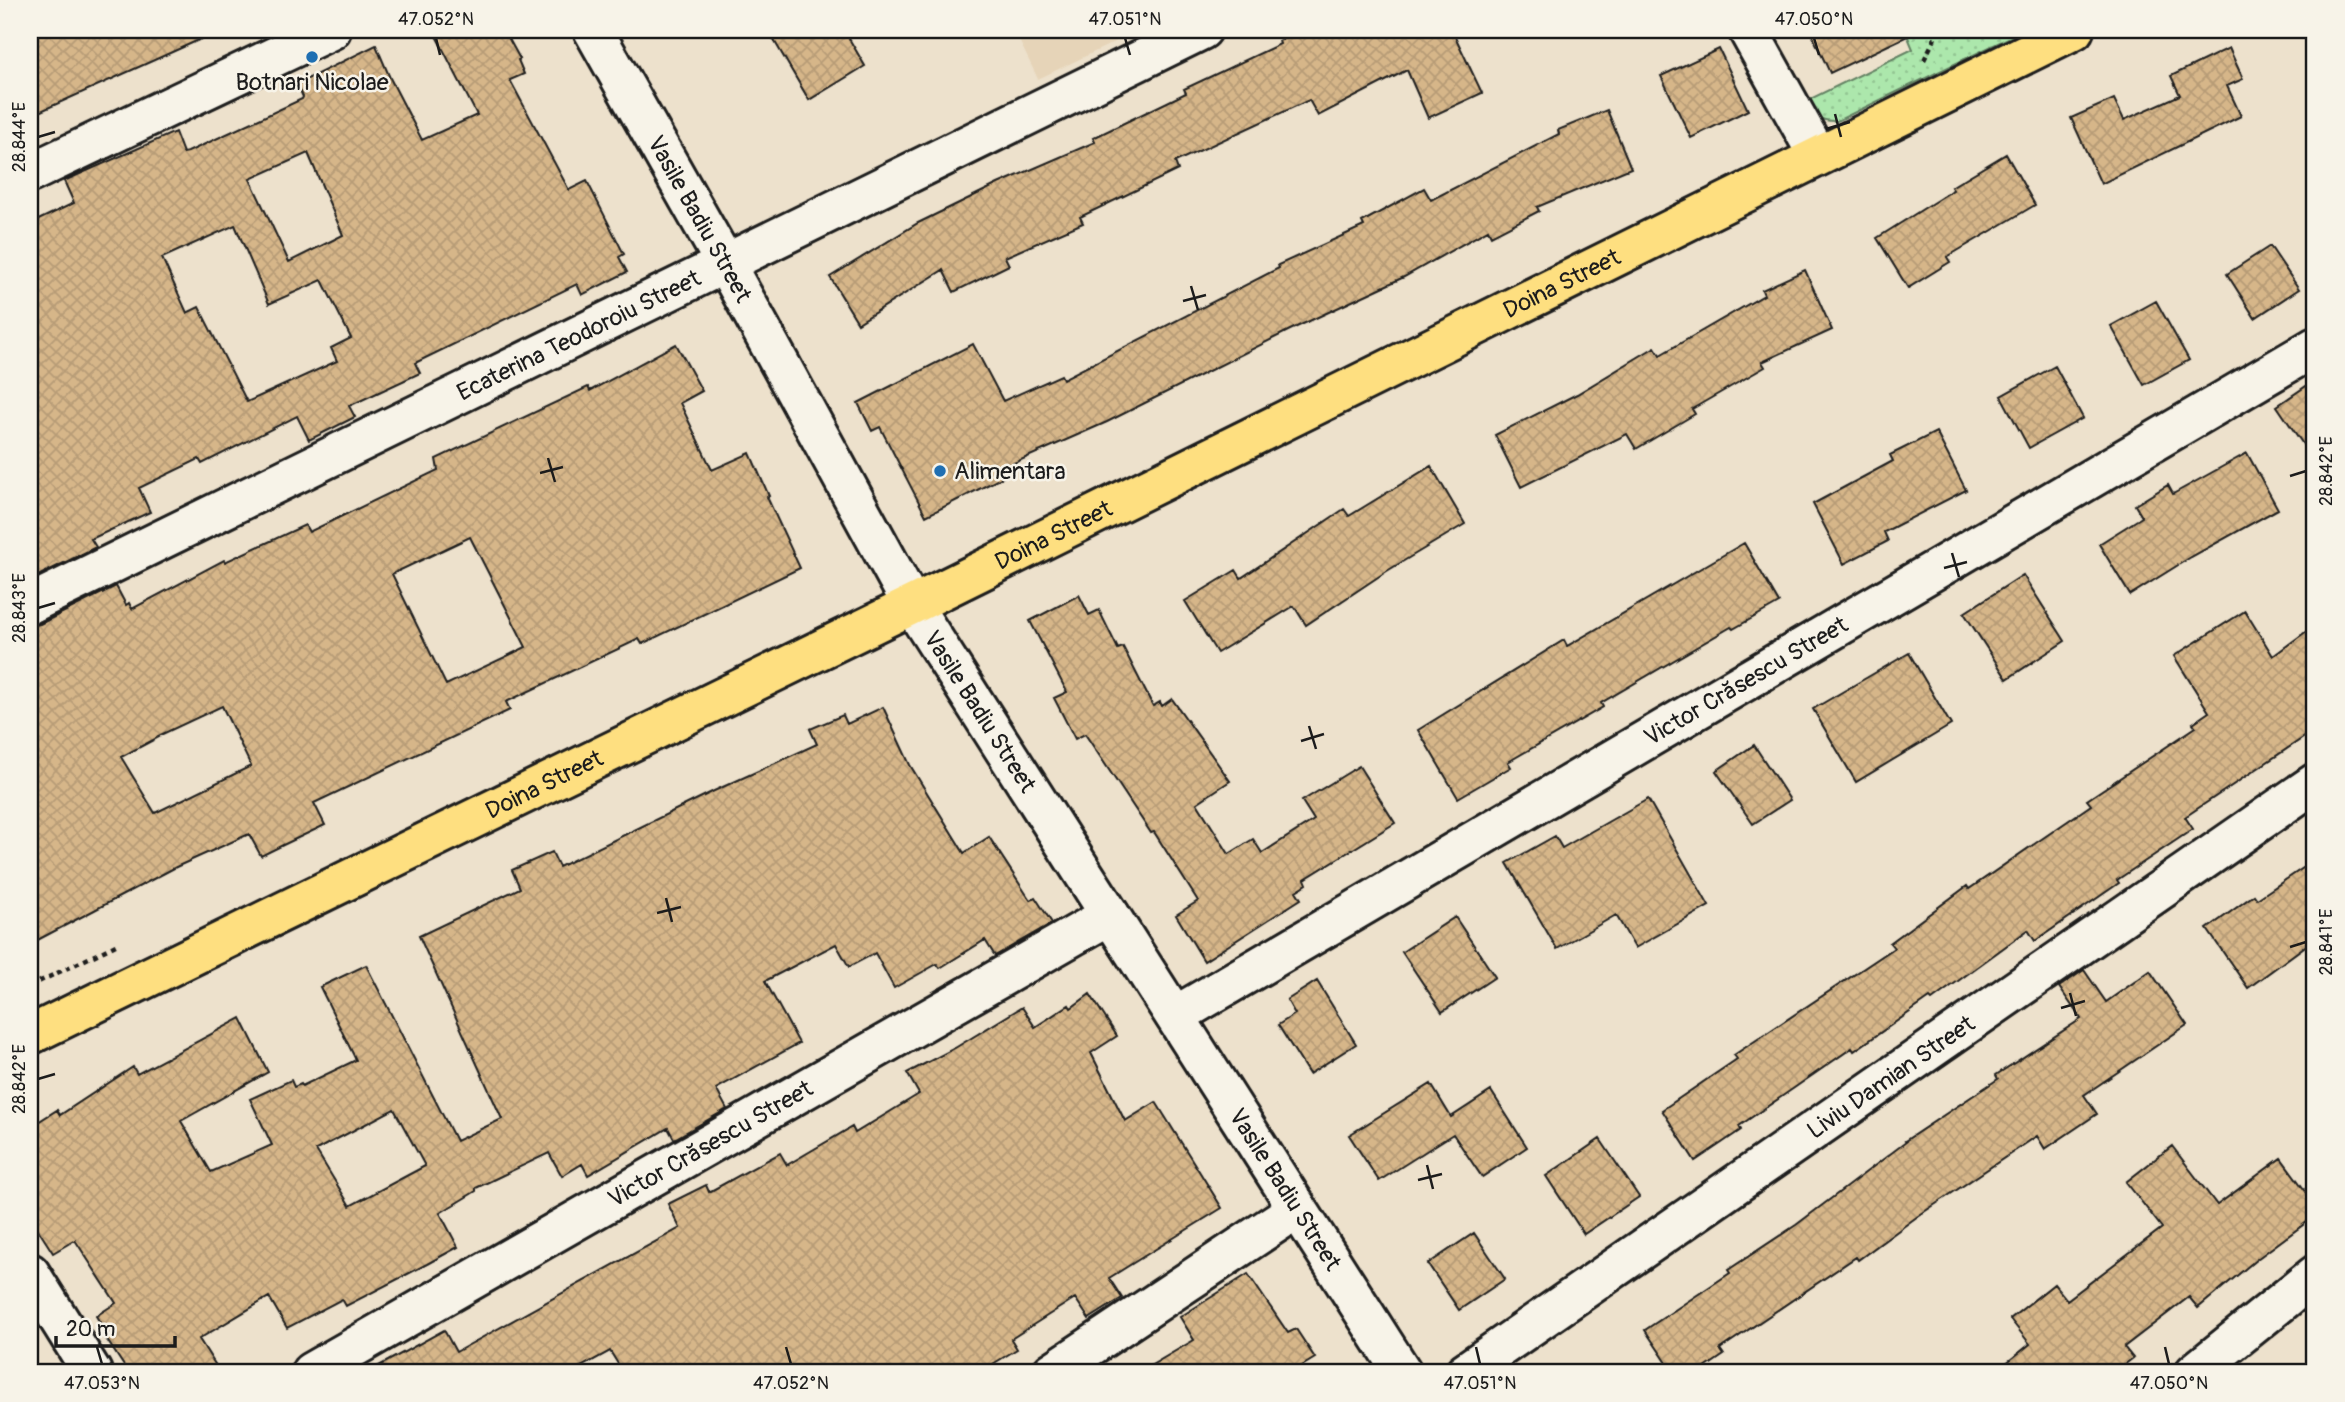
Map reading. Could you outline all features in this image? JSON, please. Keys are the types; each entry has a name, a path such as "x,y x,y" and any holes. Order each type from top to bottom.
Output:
{"main road":[{"name":"Doina Street","path":"30,1035 912,605 2074,30"}],"street":[{"path":"30,173 331,30"},
{"name":"Vasile Badiu Street","path":"593,30 726,265 912,605 1402,1372"},
{"name":"Ecaterina Teodoroiu Street","path":"30,604 1202,30"},
{"path":"1748,30 1818,156"},
{"name":"Victor Crăsescu Street","path":"1175,1016 2315,347"},
{"name":"Liviu Damian Street","path":"1465,1372 2315,783"},
{"name":"Victor Crăsescu Street","path":"311,1372 1110,915"},
{"path":"1052,1372 1297,1209"},
{"path":"30,1273 92,1372"},
{"path":"2195,1372 2315,1275"}],"path":[{"path":"1922,64 1939,30"}],"shaded area":[{"path":"1014,30 1140,30 1038,79"}],"green space":[{"path":"1905,30 2025,30 1837,121 1817,117 1802,103 1913,49"}],"building":[{"path":"30,30 221,30 30,116"},
{"path":"433,30 504,30 520,59 518,60 524,74 510,80 569,190 587,181 624,254 619,257 627,272 582,295 577,284 415,363 420,373 349,406 355,417 309,440 297,416 202,464 199,459 139,488 150,512 91,539 96,547 30,580 30,224 74,203 64,181 175,132 183,153 188,152 302,99 297,84 376,45 422,140 477,115","holes":["308,153 343,235 289,262 250,179","235,225 269,304 322,280 351,338 331,348 337,361 247,402 199,307 187,313 162,258"]},
{"path":"768,30 844,30 865,66 809,100"},
{"path":"1300,30 1452,30 1482,93 1428,118 1407,70 1318,116 1309,100 1175,162 1178,170 1080,217 1083,223 1005,257 1009,265 954,292 943,270 858,323 830,277 918,223 998,184 1095,142 1093,138 1186,93 1184,89 1280,44 1279,41"},
{"path":"1810,30 1920,30 1830,73"},
{"path":"2229,48 2243,79 2227,86 2241,116 2101,184 2071,118 2114,99 2124,120 2180,95 2171,76"},
{"path":"1719,49 1748,110 1691,138 1661,76"},
{"path":"1607,110 1631,168 1537,207 1539,211 1491,236 1488,230 1404,277 1290,330 1107,422 1007,466 1011,473 926,516 880,427 872,431 858,403 973,344 1003,401 1061,375 1063,379 1279,268 1278,265 1364,226 1362,222 1424,188 1431,200 1559,134 1558,130"},
{"path":"2006,154 2035,205 1947,257 1950,262 1908,288 1877,238 1953,190 1951,187"},
{"path":"2270,246 2299,289 2255,318 2227,274"},
{"path":"1805,270 1832,330 1762,362 1765,367 1692,409 1695,414 1636,449 1627,434 1521,487 1495,435 1577,394 1655,347 1660,355 1764,295 1762,290"},
{"path":"2156,301 2189,360 2144,385 2111,326"},
{"path":"676,344 702,391 680,403 712,470 750,453 800,568 642,644 639,639 506,702 510,710 314,803 325,825 261,856 249,834 176,867 30,944 30,626 40,624 116,586 126,605 129,603 132,609 224,560 225,562 305,525 309,532 438,470 436,459 588,387 590,391","holes":["470,537 526,647 446,685 392,574","222,706 251,766 155,813 121,757"]},
{"path":"2055,366 2083,418 2029,448 2001,396"},
{"path":"2315,380 2315,462 2277,406"},
{"path":"1936,432 1966,490 1884,532 1888,541 1844,564 1813,504 1893,461 1890,455"},
{"path":"2247,453 2278,509 2191,557 2130,595 2099,544 2142,517 2135,505 2168,485 2173,494"},
{"path":"1431,466 1465,524 1387,571 1306,625 1294,606 1217,653 1185,601 1236,570 1241,578 1344,509 1349,516"},
{"path":"1744,543 1779,603 1733,629 1731,627 1601,703 1603,707 1508,762 1511,767 1458,798 1418,730 1564,640 1567,646"},
{"path":"2023,575 2065,641 2007,679 1964,613"},
{"path":"1079,595 1089,615 1099,610 1118,649 1123,647 1153,706 1160,702 1162,706 1172,699 1230,781 1197,803 1229,854 1253,839 1262,853 1314,820 1302,801 1359,766 1395,823 1305,879 1307,884 1296,891 1301,899 1204,961 1176,915 1198,901 1154,832 1151,833 1085,734 1075,739 1054,698 1067,692 1030,621"},
{"path":"2245,611 2273,656 2315,625 2315,730 2185,817 2193,829 2117,880 2119,883 2035,941 2028,930 1932,1000 1930,998 1854,1051 1852,1048 1739,1126 1741,1130 1695,1161 1662,1110 1737,1059 1734,1055 1894,948 1890,943 1967,886 1969,889 2091,805 2087,800 2196,727 2193,723 2209,712 2174,656"},
{"path":"1909,653 1951,725 1856,782 1813,709"},
{"path":"883,707 910,765 964,853 989,837 1030,900 1035,897 1052,923 995,956 985,940 940,968 937,964 894,988 875,953 849,967 836,944 765,981 799,1043 716,1089 727,1109 674,1139 668,1128 588,1175 582,1164 562,1176 549,1153 476,1188 476,1191 440,1213 458,1247 427,1264 346,1306 342,1299 287,1328 269,1297 199,1339 220,1372 128,1372 103,1334 106,1332 96,1316 116,1303 75,1240 53,1253 30,1217 30,1127 57,1110 60,1115 133,1067 137,1074 241,1018 268,1072 181,1121 211,1172 272,1145 250,1099 291,1080 294,1087 301,1084 302,1086 356,1060 320,987 366,965 456,1141 502,1119 419,936 520,888 512,870 552,852 559,867 817,744 810,729 843,715 847,724","holes":["394,1109 425,1166 350,1206 316,1150"]},
{"path":"1754,745 1790,800 1753,824 1716,771"},
{"path":"1648,799 1709,906 1635,948 1616,915 1557,949 1507,863 1555,836 1562,848"},
{"path":"2315,860 2315,939 2248,988 2207,929 2254,895 2257,899"},
{"path":"1455,917 1495,977 1442,1012 1402,952"},
{"path":"2084,970 2106,1002 2150,971 2187,1025 2084,1095 2097,1114 2045,1149 2037,1136 1858,1260 1856,1257 1720,1349 1724,1355 1699,1372 1673,1372 1645,1330 1730,1273 1728,1270 1796,1225 1905,1141 1998,1079 1996,1075 2081,1019 2059,987"},
{"path":"1317,981 1356,1044 1309,1074 1278,1025 1295,1014 1287,1000"},
{"path":"1090,994 1117,1036 1091,1053 1125,1121 1156,1102 1222,1208 1109,1278 1122,1298 1089,1319 1075,1298 1011,1339 1017,1349 980,1372 623,1372 610,1351 572,1372 368,1372 444,1330 456,1352 680,1228 668,1204 706,1185 709,1192 780,1153 787,1165 852,1127 855,1133 919,1094 907,1073 955,1048 1022,1007 1035,1027 1069,1005 1071,1008"},
{"path":"1431,1084 1451,1117 1491,1091 1527,1147 1482,1177 1453,1134 1379,1181 1349,1135"},
{"path":"1600,1139 1639,1197 1584,1234 1546,1176"},
{"path":"2172,1146 2217,1205 2281,1158 2315,1204 2315,1216 2198,1308 2189,1297 2124,1347 2133,1358 2115,1372 1995,1372 2030,1344 2010,1319 2054,1284 2067,1300 2162,1228 2126,1182"},
{"path":"1474,1233 1505,1279 1459,1310 1428,1264"},
{"path":"1248,1274 1288,1333 1296,1329 1315,1358 1292,1372 1140,1372 1194,1340 1180,1317"}],"place":[{"name":"Botnari Nicolae","path":"312,57"},
{"name":"Alimentara","path":"940,471"}]}
